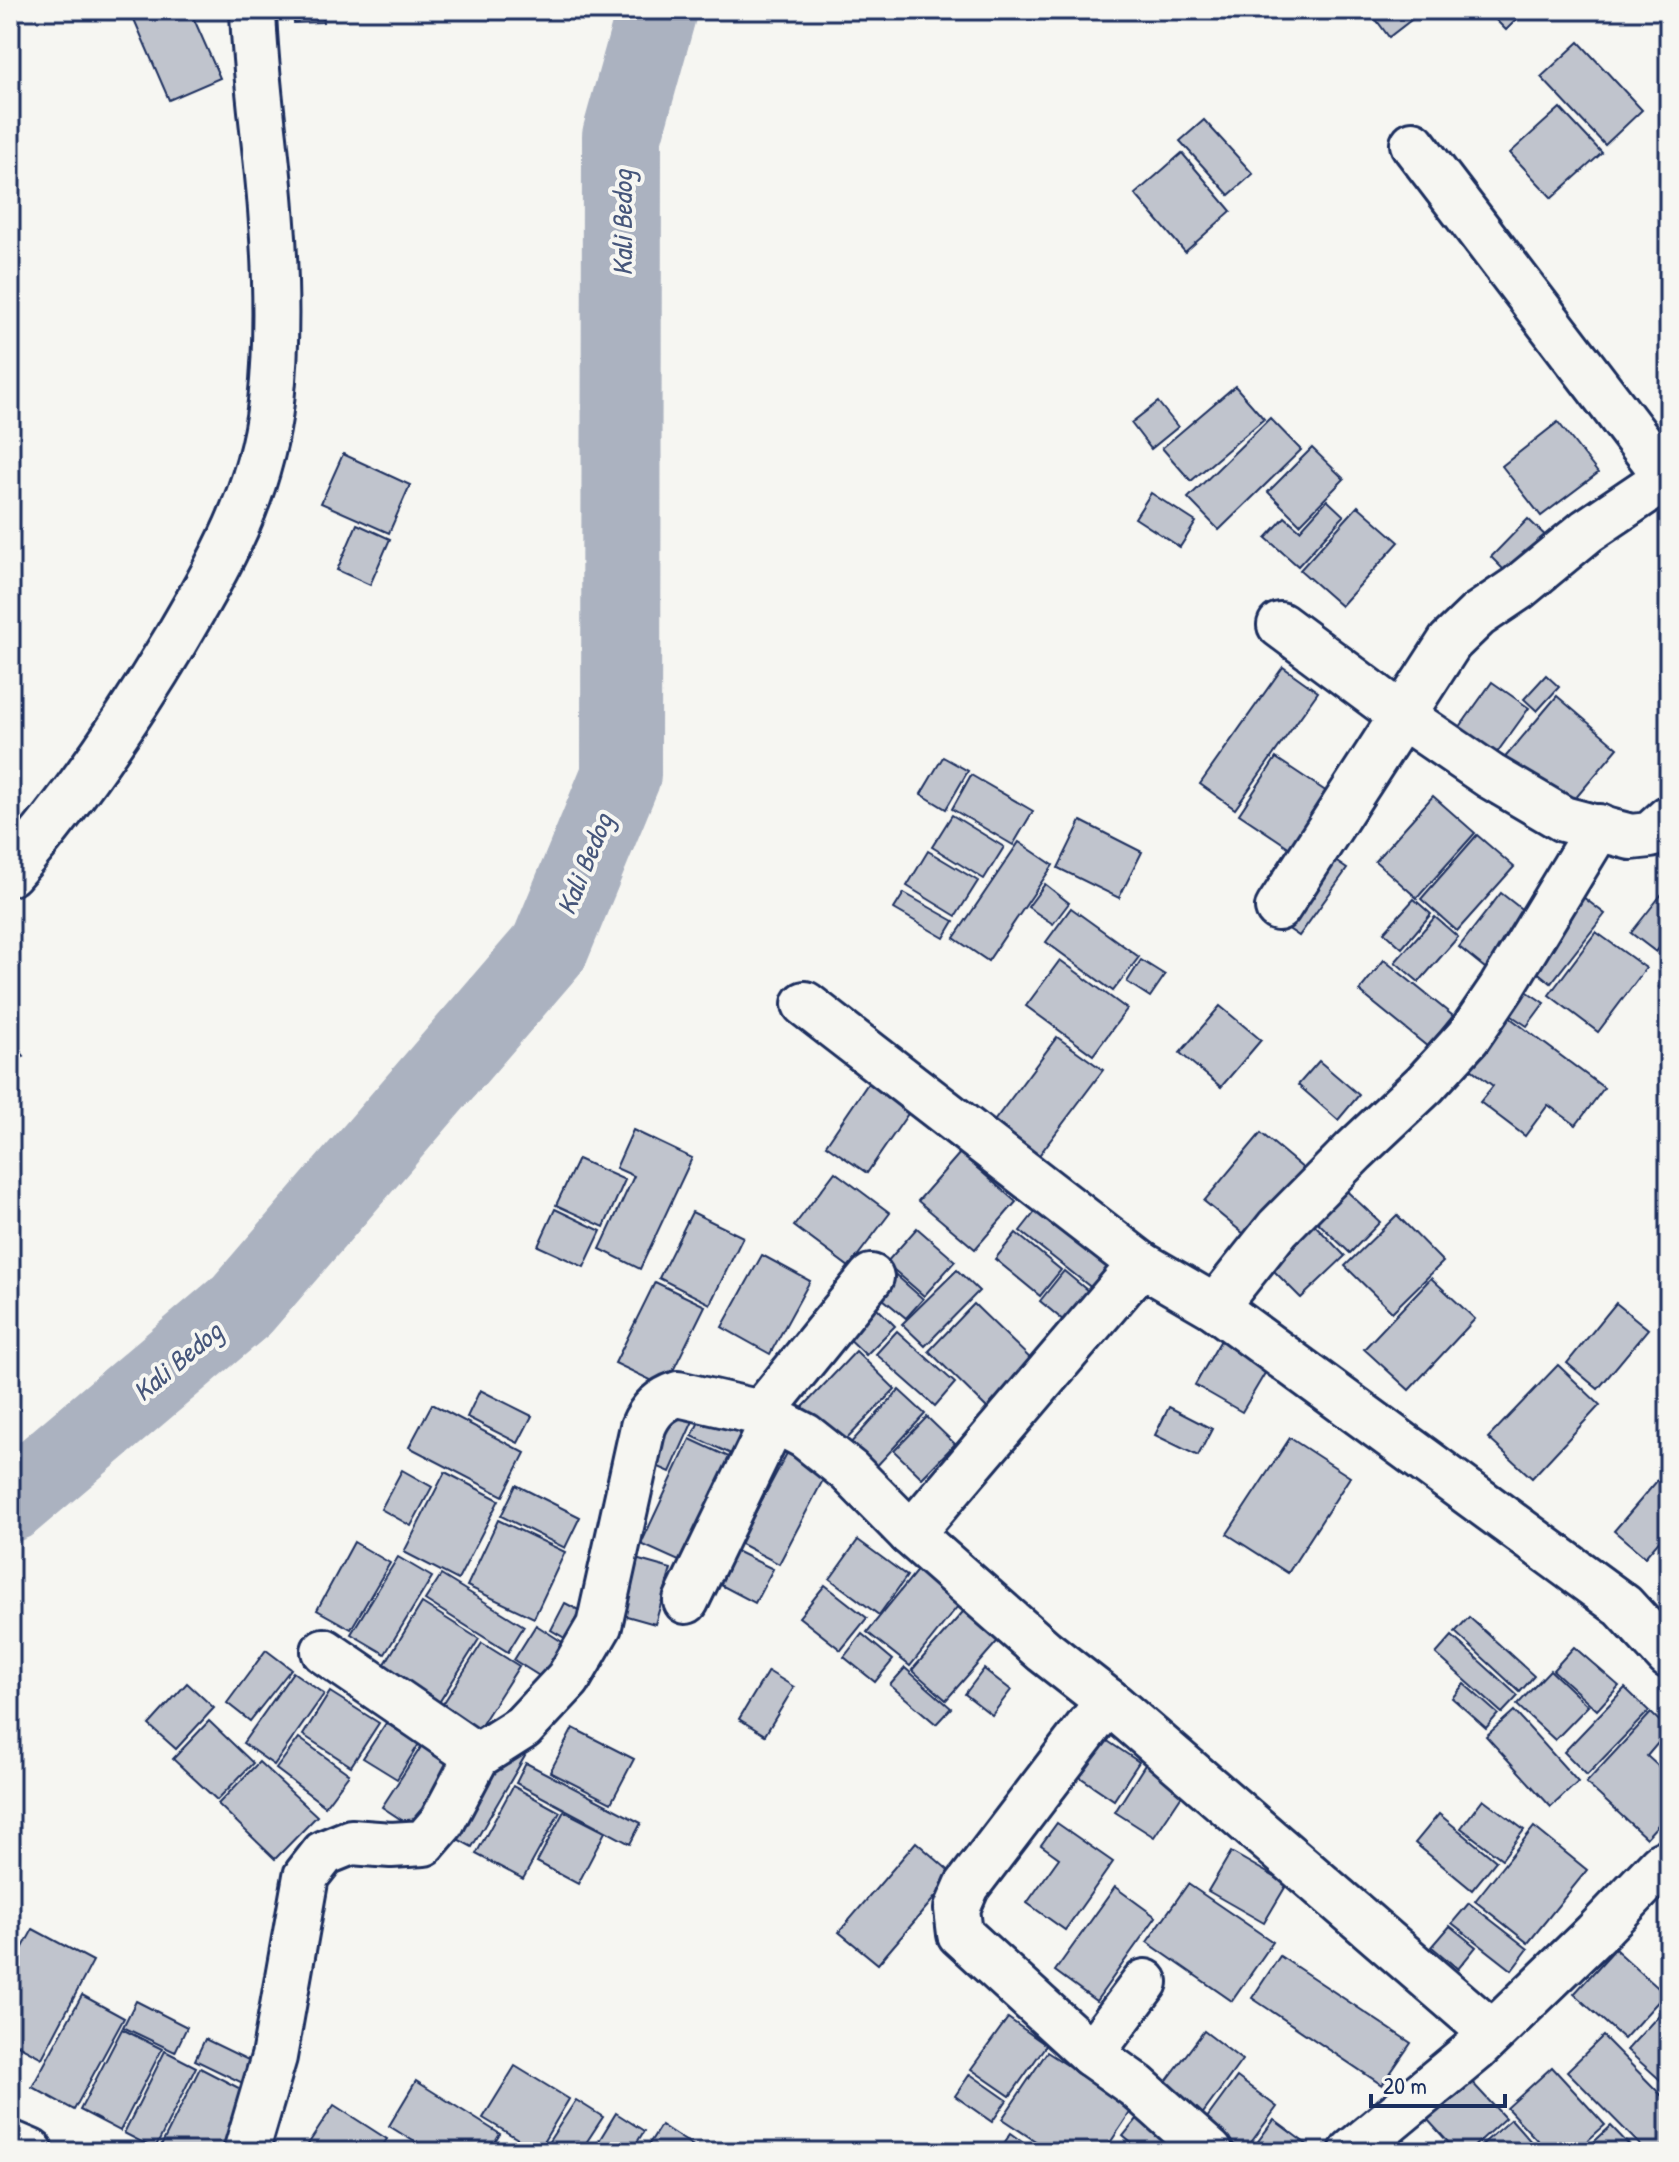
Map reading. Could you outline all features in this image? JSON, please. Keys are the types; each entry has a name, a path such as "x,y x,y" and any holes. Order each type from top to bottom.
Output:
{"street":[{"path":"10,873 87,777 151,681 217,570 254,486 271,401 275,321 271,210 253,10"},
{"path":"1278,908 1450,642 1478,615 1518,588 1587,531 1668,478 1413,144"},
{"path":"1280,625 1401,715 1563,819 1631,837 1650,835 1669,818"},
{"path":"1215,1307 1278,1228 1425,1084 1468,1037 1599,827"},
{"path":"805,1004 1141,1264 1215,1307 1623,1606 1669,1656"},
{"path":"911,1534 1141,1264"},
{"path":"686,1601 767,1417 871,1277"},
{"path":"246,2152 274,2057 306,1876 324,1853 351,1842 391,1845 424,1843 442,1822 477,1756 523,1727 568,1679 599,1626 643,1427 655,1406 678,1394 767,1417 805,1436 849,1471 911,1534 1044,1651 1108,1701 1492,2033"},
{"path":"324,1651 477,1756"},
{"path":"1108,1701 967,1886 957,1909 960,1934 1091,2054 1136,2086 1210,2152"},
{"path":"1352,2152 1492,2033 1595,1934 1661,1865 1669,1861"},
{"path":"1091,2054 1145,1982"},
{"path":"10,2143 31,2152"}],"building":[{"path":"130,10 190,10 220,78 169,100"},
{"path":"293,10 322,10 323,22 294,23"},
{"path":"1369,10 1424,10 1389,37"},
{"path":"1486,10 1526,10 1506,30"},
{"path":"1579,42 1642,110 1605,145 1541,77"},
{"path":"1560,108 1602,153 1552,198 1510,153"},
{"path":"1204,120 1253,174 1229,195 1180,141"},
{"path":"1182,153 1231,211 1185,252 1135,194"},
{"path":"1235,386 1264,419 1191,481 1162,448"},
{"path":"1158,402 1178,427 1151,449 1131,423"},
{"path":"1270,418 1301,450 1219,530 1188,498"},
{"path":"1558,422 1598,473 1541,516 1502,466"},
{"path":"1312,448 1344,479 1300,524 1268,492"},
{"path":"343,454 410,485 389,533 321,503"},
{"path":"1151,493 1196,522 1180,547 1135,518"},
{"path":"1327,500 1344,516 1298,566 1266,538 1285,517 1300,530"},
{"path":"1358,506 1399,542 1341,606 1300,570"},
{"path":"1528,519 1553,543 1515,581 1491,557"},
{"path":"357,524 390,539 370,585 337,570"},
{"path":"1283,667 1318,692 1235,809 1200,784"},
{"path":"1546,675 1559,687 1537,711 1524,699"},
{"path":"1492,682 1529,708 1488,765 1452,738"},
{"path":"1557,696 1618,748 1563,813 1502,761"},
{"path":"943,757 968,771 946,809 921,794"},
{"path":"1276,758 1333,796 1296,852 1239,814"},
{"path":"971,775 1033,811 1013,845 952,809"},
{"path":"1433,796 1475,833 1417,898 1375,861"},
{"path":"952,815 1004,847 984,879 932,847"},
{"path":"1081,821 1142,852 1119,898 1058,868"},
{"path":"1477,835 1514,867 1457,931 1421,899"},
{"path":"1019,842 1053,865 988,961 954,938"},
{"path":"928,851 978,881 956,916 907,886"},
{"path":"1325,854 1347,869 1299,936 1277,921"},
{"path":"1045,884 1069,903 1053,924 1028,907"},
{"path":"1669,885 1669,936 1656,952 1631,933"},
{"path":"904,893 954,921 944,938 894,909"},
{"path":"1501,893 1538,922 1495,976 1459,947"},
{"path":"1579,894 1605,914 1551,983 1525,962"},
{"path":"1414,899 1431,914 1402,948 1384,932"},
{"path":"1071,908 1139,957 1113,991 1046,942"},
{"path":"1435,917 1458,937 1419,982 1395,962"},
{"path":"1596,932 1646,968 1598,1032 1549,995"},
{"path":"1060,960 1127,1009 1093,1055 1026,1006"},
{"path":"1141,960 1165,975 1150,997 1127,982"},
{"path":"1384,960 1453,1016 1428,1047 1359,991"},
{"path":"1669,976 1669,997 1659,987"},
{"path":"1519,986 1544,1003 1527,1026 1503,1010"},
{"path":"1220,1006 1261,1040 1221,1087 1180,1053"},
{"path":"1501,1011 1604,1088 1576,1125 1548,1105 1525,1136 1480,1102 1493,1086 1462,1062"},
{"path":"1057,1037 1103,1070 1028,1170 983,1136"},
{"path":"10,1039 24,1056 10,1068"},
{"path":"1319,1061 1359,1095 1338,1120 1298,1085"},
{"path":"873,1076 914,1105 867,1173 826,1145"},
{"path":"633,1130 692,1158 640,1269 600,1249 634,1176 616,1168"},
{"path":"1261,1133 1311,1175 1255,1243 1204,1201"},
{"path":"960,1153 1016,1202 975,1249 918,1201"},
{"path":"578,1159 625,1180 604,1227 556,1205"},
{"path":"835,1172 890,1213 849,1267 794,1226"},
{"path":"1337,1182 1380,1222 1350,1253 1308,1213"},
{"path":"1046,1198 1123,1260 1098,1293 1020,1231"},
{"path":"555,1209 601,1231 584,1267 538,1246"},
{"path":"692,1212 743,1237 710,1304 659,1278"},
{"path":"1397,1215 1443,1262 1392,1312 1345,1266"},
{"path":"1313,1223 1345,1256 1301,1298 1269,1266"},
{"path":"917,1228 955,1261 924,1296 886,1263"},
{"path":"1016,1233 1061,1270 1040,1296 995,1259"},
{"path":"762,1255 810,1281 770,1354 722,1327"},
{"path":"888,1268 923,1299 906,1318 871,1289"},
{"path":"957,1270 979,1291 925,1346 902,1324"},
{"path":"1064,1271 1094,1296 1070,1326 1040,1301"},
{"path":"1431,1278 1475,1319 1409,1390 1364,1349"},
{"path":"655,1282 705,1306 665,1387 615,1363"},
{"path":"868,1299 895,1326 866,1355 839,1329"},
{"path":"1616,1303 1648,1329 1598,1389 1567,1363"},
{"path":"974,1304 1037,1365 991,1412 929,1351"},
{"path":"897,1331 955,1383 935,1406 876,1354"},
{"path":"1221,1340 1268,1368 1242,1412 1195,1385"},
{"path":"856,1351 895,1389 842,1444 803,1407"},
{"path":"1558,1365 1600,1405 1532,1478 1488,1438"},
{"path":"480,1390 532,1416 518,1443 467,1417"},
{"path":"899,1390 925,1414 873,1470 848,1446"},
{"path":"673,1399 698,1410 670,1472 645,1461"},
{"path":"432,1404 525,1453 503,1496 409,1447"},
{"path":"706,1407 758,1431 744,1460 692,1436"},
{"path":"1169,1407 1212,1429 1198,1456 1155,1435"},
{"path":"927,1417 955,1444 922,1478 894,1451"},
{"path":"1290,1438 1350,1477 1288,1573 1227,1534"},
{"path":"690,1439 731,1458 681,1562 641,1544"},
{"path":"794,1440 833,1461 779,1564 739,1543"},
{"path":"1669,1467 1669,1529 1645,1557 1614,1531"},
{"path":"402,1470 432,1487 411,1526 381,1509"},
{"path":"445,1472 499,1500 458,1580 404,1552"},
{"path":"516,1485 580,1517 565,1548 501,1516"},
{"path":"498,1520 565,1552 534,1618 467,1586"},
{"path":"858,1540 907,1576 879,1615 830,1579"},
{"path":"354,1542 390,1563 351,1629 317,1610"},
{"path":"736,1551 773,1569 755,1603 719,1584"},
{"path":"398,1557 432,1577 385,1654 351,1634"},
{"path":"632,1558 671,1569 655,1624 616,1613"},
{"path":"923,1563 965,1597 910,1666 867,1632"},
{"path":"441,1575 524,1626 508,1652 425,1600"},
{"path":"825,1585 867,1618 841,1650 799,1617"},
{"path":"422,1603 479,1639 433,1712 377,1677"},
{"path":"565,1603 592,1617 577,1645 551,1630"},
{"path":"969,1605 1003,1635 946,1700 912,1670"},
{"path":"1469,1617 1534,1676 1520,1692 1455,1632"},
{"path":"536,1625 570,1647 549,1682 514,1660"},
{"path":"862,1634 893,1660 875,1682 844,1657"},
{"path":"1452,1636 1518,1696 1502,1713 1436,1654"},
{"path":"482,1643 519,1666 473,1738 436,1715"},
{"path":"1574,1647 1619,1686 1597,1710 1553,1670"},
{"path":"266,1650 291,1669 250,1721 227,1703"},
{"path":"905,1668 951,1708 936,1724 890,1685"},
{"path":"984,1669 1011,1690 992,1715 965,1694"},
{"path":"1550,1670 1588,1706 1555,1740 1517,1705"},
{"path":"768,1671 794,1687 765,1735 739,1719"},
{"path":"293,1672 324,1694 274,1765 243,1743"},
{"path":"187,1683 214,1708 176,1749 149,1725"},
{"path":"1464,1684 1498,1714 1486,1728 1452,1698"},
{"path":"1625,1688 1649,1711 1587,1775 1564,1752"},
{"path":"330,1692 379,1723 351,1766 303,1735"},
{"path":"1514,1711 1578,1782 1551,1807 1486,1736"},
{"path":"1651,1713 1669,1730 1647,1756 1669,1776 1669,1813 1646,1838 1586,1783"},
{"path":"209,1721 253,1763 217,1800 173,1759"},
{"path":"386,1723 419,1744 397,1779 363,1758"},
{"path":"573,1728 634,1759 611,1803 550,1772"},
{"path":"1094,1732 1139,1762 1114,1800 1068,1769"},
{"path":"299,1738 349,1774 325,1806 276,1769"},
{"path":"425,1741 464,1767 420,1832 382,1807"},
{"path":"506,1744 525,1756 472,1847 452,1836"},
{"path":"1148,1760 1188,1786 1154,1837 1115,1812"},
{"path":"259,1762 317,1816 275,1859 218,1804"},
{"path":"526,1763 641,1823 630,1844 516,1783"},
{"path":"513,1786 560,1812 523,1879 476,1854"},
{"path":"1483,1799 1524,1830 1502,1859 1461,1828"},
{"path":"564,1811 605,1832 578,1884 537,1862"},
{"path":"1439,1814 1496,1861 1472,1890 1415,1843"},
{"path":"1057,1823 1113,1862 1065,1930 1027,1903 1059,1858 1041,1845"},
{"path":"1534,1827 1587,1870 1528,1943 1475,1901"},
{"path":"916,1842 954,1875 878,1964 839,1932"},
{"path":"1231,1852 1287,1884 1264,1923 1208,1891"},
{"path":"1188,1884 1273,1942 1232,2001 1147,1942"},
{"path":"1115,1887 1156,1917 1096,2001 1055,1971"},
{"path":"1469,1903 1528,1949 1512,1970 1452,1923"},
{"path":"1450,1926 1476,1947 1458,1969 1432,1947"},
{"path":"33,1929 93,1961 42,2058 10,2041 10,1971"},
{"path":"1615,1949 1665,1994 1624,2039 1574,1994"},
{"path":"1280,1956 1411,2043 1382,2085 1252,1998"},
{"path":"82,1995 124,2018 74,2110 32,2087"},
{"path":"136,2001 187,2027 175,2052 123,2027"},
{"path":"1659,2015 1669,2024 1669,2088 1627,2050"},
{"path":"1008,2018 1046,2045 1010,2096 971,2069"},
{"path":"122,2029 162,2049 120,2131 80,2110"},
{"path":"1204,2031 1242,2060 1198,2120 1159,2091"},
{"path":"1603,2036 1669,2103 1669,2148 1665,2152 1647,2152 1567,2071"},
{"path":"205,2039 265,2068 255,2089 195,2060"},
{"path":"165,2051 196,2067 155,2149 124,2133"},
{"path":"1047,2052 1133,2108 1104,2152 1052,2152 1002,2119"},
{"path":"515,2066 569,2099 538,2151 483,2118"},
{"path":"1552,2067 1605,2125 1575,2152 1548,2152 1507,2108"},
{"path":"200,2068 260,2099 233,2152 158,2152"},
{"path":"970,2074 1007,2100 992,2122 955,2096"},
{"path":"1237,2077 1277,2107 1244,2152 1204,2122"},
{"path":"1470,2080 1505,2118 1468,2152 1457,2152 1427,2119"},
{"path":"416,2081 500,2134 489,2152 431,2152 389,2126"},
{"path":"576,2100 603,2117 580,2152 542,2152"},
{"path":"334,2105 387,2139 378,2152 303,2152"},
{"path":"1147,2107 1200,2152 1142,2152 1123,2136"},
{"path":"616,2113 644,2131 631,2152 592,2152"},
{"path":"1511,2119 1540,2152 1482,2152 1478,2148"},
{"path":"1274,2120 1317,2152 1250,2152"},
{"path":"661,2125 698,2149 696,2152 644,2152"},
{"path":"1611,2126 1636,2152 1583,2152"},
{"path":"1011,2133 1036,2151 998,2152"}],"waterway":[{"name":"Kali Bedog","path":"10,1502 242,1305 550,947 621,775 622,136 657,10"}]}
